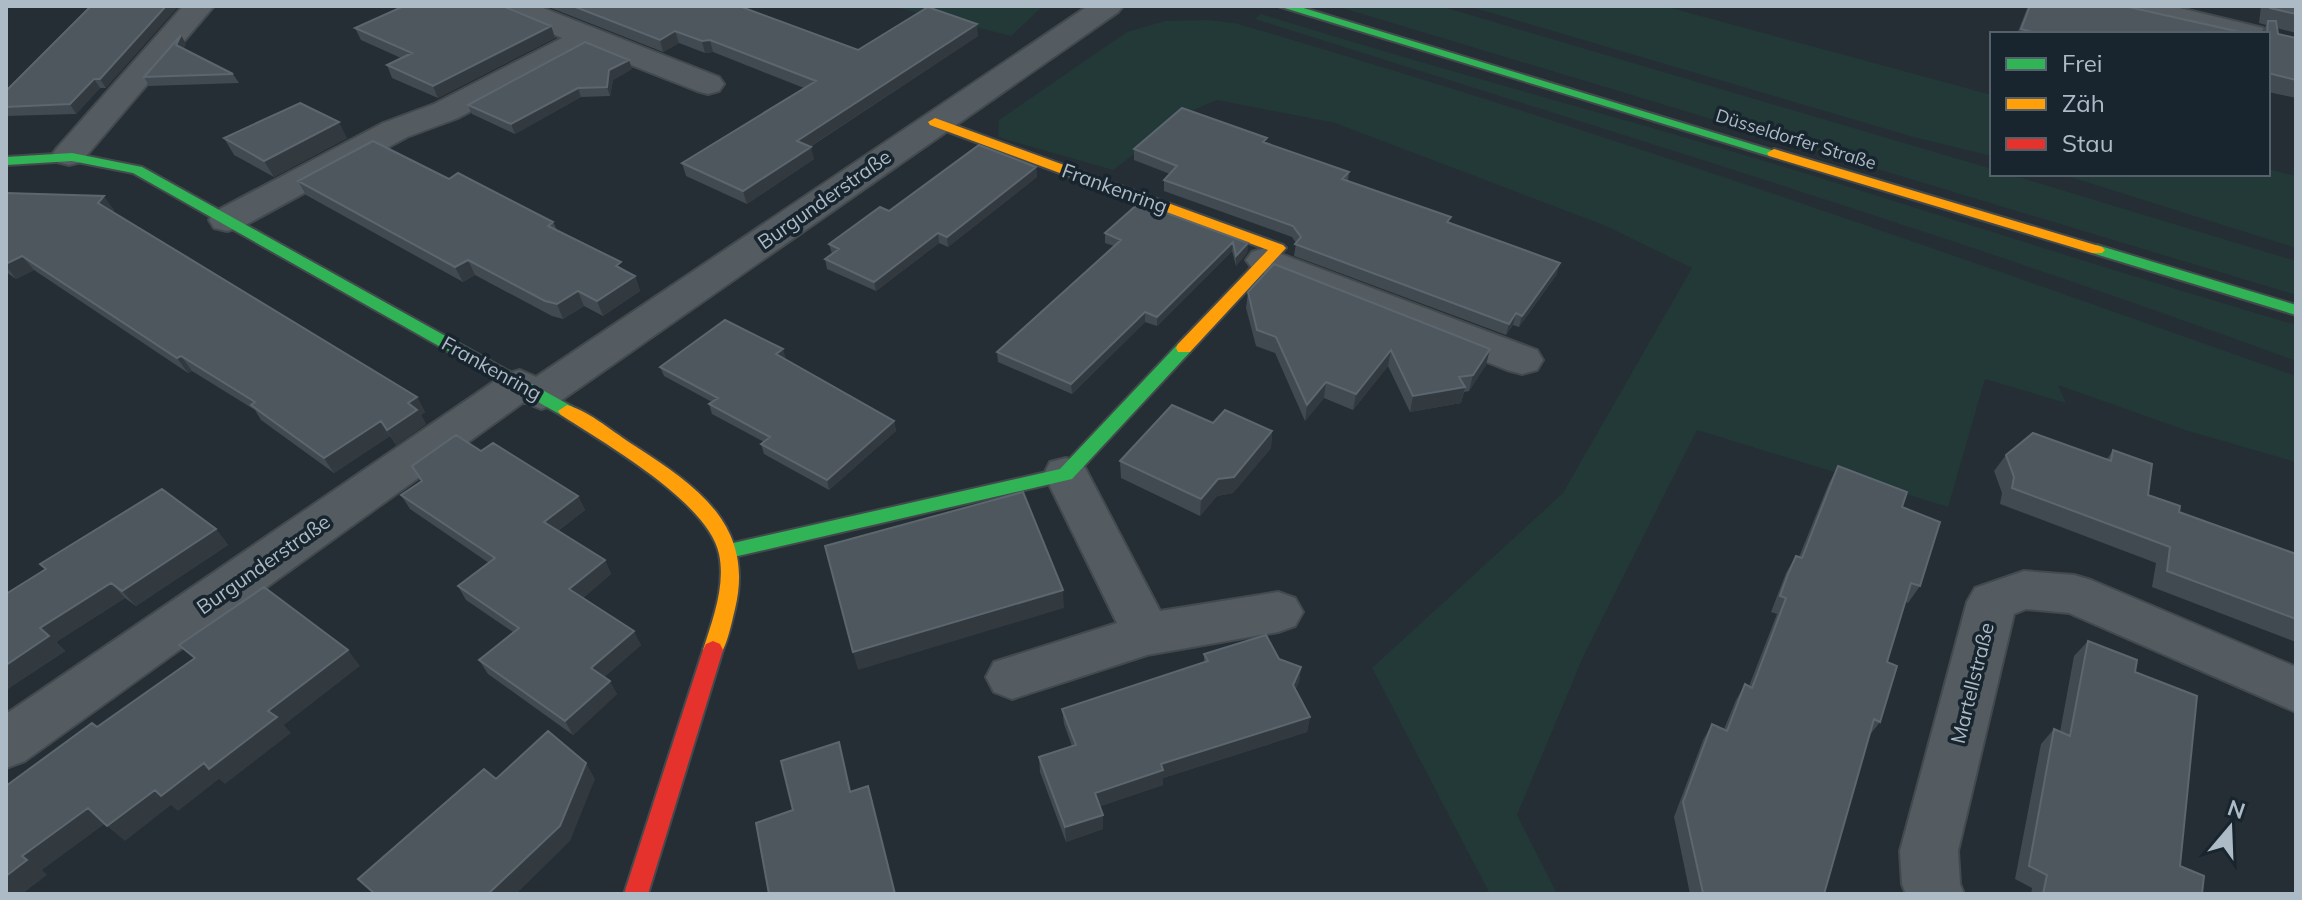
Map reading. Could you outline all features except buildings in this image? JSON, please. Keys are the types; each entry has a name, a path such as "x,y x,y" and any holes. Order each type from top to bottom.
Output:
{"street":[{"path":"69,155 199,6"},
{"path":"493,6 515,7 708,84"},
{"name":"Burgunderstraße","path":"6,744 530,389 1108,6"},
{"name":"Düsseldorfer Straße","path":"1284,6 2296,310"},
{"path":"2134,6 2242,32"},
{"path":"227,220 395,130 446,111 586,37"},
{"name":"Frankenring","path":"935,122 1278,248 1265,260"},
{"name":"Frankenring","path":"6,161 69,155 98,158 137,170 530,389 649,464 707,513 729,551 730,587 722,623 636,894"},
{"path":"729,551 1066,474 1265,260 1522,360"},
{"path":"1066,474 1147,634"},
{"name":"Martellstraße","path":"1935,894 1931,884 1929,851 1992,602 2024,590 2074,594 2296,690"},
{"path":"1012,677 1147,634 1278,612"}],"green space":[{"path":"890,6 1043,6 1011,36"},
{"path":"1336,6 1440,6 1990,168 1990,176 2022,178 2296,261 2296,295"},
{"path":"1468,6 1664,6 1990,94 1990,156 1917,138"},
{"path":"1261,14 1748,156 2296,325 2296,361 1908,226 1255,19"},
{"path":"1165,21 1235,23 1369,63 1635,148 2296,376 2296,462 2185,430 2058,385 2066,403 1985,379 1948,507 1697,430 1584,655 1517,815 1557,894 1490,894 1372,668 1563,493 1692,268 1606,226 1335,123 1217,100 1191,111 1113,170 998,137 999,120 1127,32"},
{"path":"2270,170 2296,176 2296,248 2067,176 2270,176"}],"traffic: fast":[{"path":"1284,6 1774,153"},
{"path":"6,161 72,157 137,170 567,411"},
{"path":"2097,250 2296,310"},
{"path":"729,551 1066,474 1184,348"}],"traffic: slow":[{"path":"935,122 1278,248 1184,348"},
{"path":"1774,153 2097,250"},
{"path":"567,411 686,493 722,534 729,554 730,579 727,603 713,650"}],"traffic: jam":[{"path":"636,894 713,650"}]}
